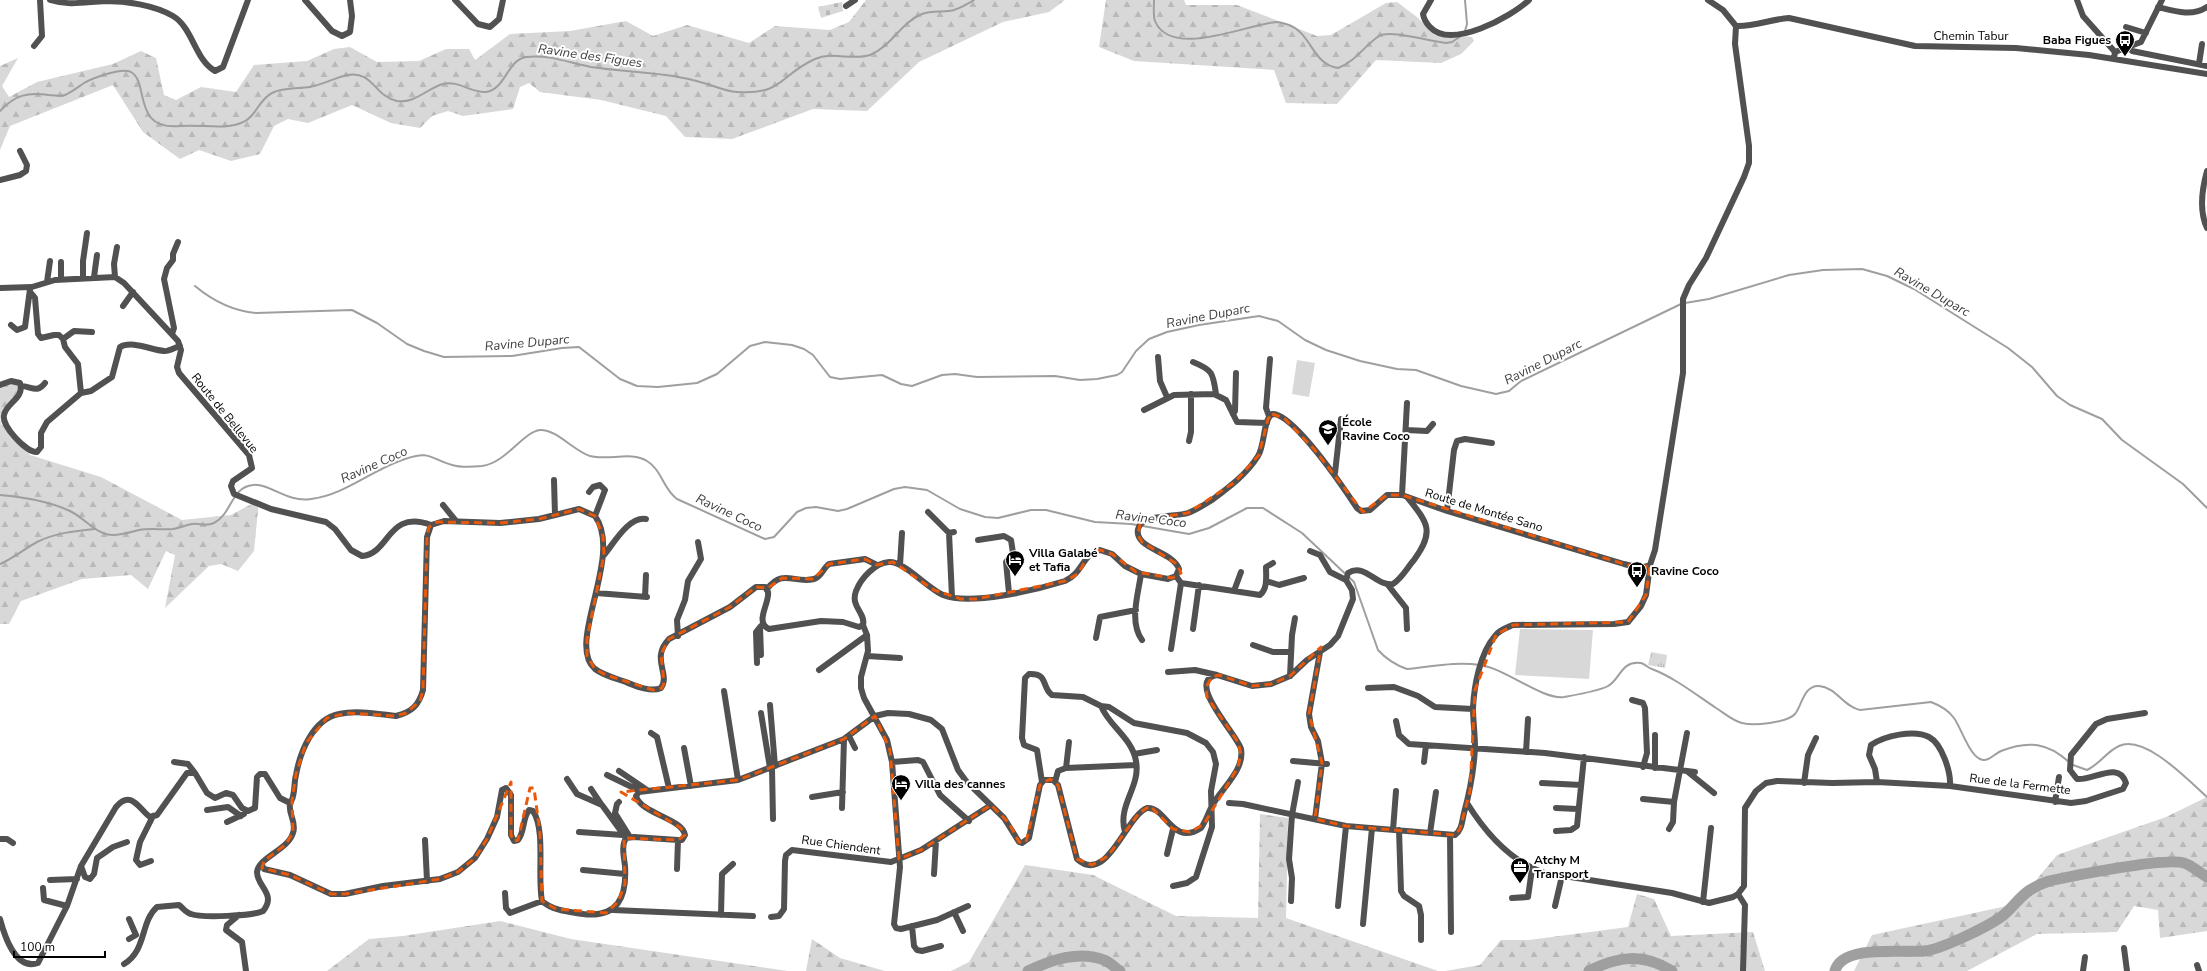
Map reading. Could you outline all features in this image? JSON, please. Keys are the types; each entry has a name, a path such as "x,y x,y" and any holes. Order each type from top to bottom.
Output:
{"street":[{"path":"34,46 42,36 40,0"},
{"path":"50,0 66,4 104,1 126,2 167,13 179,20 208,65 213,70 218,71 223,67 248,0"},
{"path":"305,0 332,31 342,36 347,35 350,32 352,26 350,0"},
{"path":"455,0 478,24 490,27 499,19 503,0"},
{"path":"847,3 855,0"},
{"path":"1431,0 1423,14 1425,22 1439,33 1453,36 1470,32 1520,7 1529,0"},
{"path":"1229,803 1243,804 1346,826 1450,835 1456,834 1460,829 1470,791 1475,747 1473,709 1475,690 1490,642 1503,629 1513,625 1614,624 1628,622 1641,606 1646,595 1650,565 1655,550 1683,373 1683,299 1726,218 1748,163 1749,146 1735,44 1736,26 1722,10 1708,0"},
{"path":"2077,0 2083,16 2115,52 2114,60"},
{"path":"2115,52 2129,48 2141,42 2162,0"},
{"path":"2158,7 2179,12 2192,12 2207,7"},
{"name":"Chemin Tabur","path":"1736,26 1745,27 1776,19 1789,18 1915,46 2016,48 2114,60 2207,74"},
{"path":"2126,27 2146,33"},
{"path":"2199,64 2202,44"},
{"path":"2129,48 2132,51 2207,66"},
{"path":"0,180 20,176 26,171 27,165 20,152"},
{"path":"2207,171 2202,199 2202,211 2207,228"},
{"path":"83,278 82,261 87,233"},
{"path":"172,334 174,328 164,279 167,268 173,260 173,254 178,242"},
{"path":"115,277 114,264 117,247"},
{"path":"94,277 97,255"},
{"path":"47,282 50,261"},
{"path":"61,262 61,279"},
{"path":"0,288 30,290 47,282 61,279 115,277 133,292 172,334 180,346 165,351 135,345 122,346 118,350 112,376 108,381 91,391 81,393 47,422 41,433 40,450 34,452 11,433 4,423 5,412 19,395 21,386"},
{"path":"11,325 17,330 25,327 30,290"},
{"path":"30,290 35,298 39,337 59,335 63,338 65,347 78,364 81,393"},
{"path":"125,306 133,292"},
{"path":"63,338 74,331 92,332"},
{"name":"Route de Bellevue","path":"180,346 180,355 177,367 179,373 249,455 252,463 252,468 248,472 233,481 231,486 234,494 271,509 326,522 335,529 351,550 362,556 372,553 402,524 416,520 431,525 437,522 456,521 500,523 555,515 579,509 595,516"},
{"path":"1158,357 1160,381 1167,397"},
{"path":"968,906 937,920 901,929 896,928 894,924 899,859 894,812 892,762 889,744 864,698 861,688 861,677 867,656 867,634 863,625 863,618 855,606 855,592 872,569 889,562 900,565 934,590 952,597 976,600 1057,584 1078,574 1088,556 1100,550 1112,554 1125,566 1141,574 1168,579 1176,576 1179,569 1175,561 1146,545 1138,535 1140,524 1148,519 1188,513 1220,494 1235,482 1259,455 1270,416 1266,408 1270,359"},
{"path":"1193,362 1208,368 1212,372 1216,394"},
{"path":"1232,414 1235,411 1236,373"},
{"path":"0,385 14,381 21,386 33,390 39,389 45,383"},
{"path":"1188,440 1191,432 1191,394"},
{"path":"1144,410 1167,397 1191,394 1216,394 1226,400 1237,422 1267,423"},
{"path":"1346,580 1348,573 1352,570 1364,571 1380,583 1388,585 1393,584 1401,577 1424,546 1427,536 1424,522 1405,496 1407,404"},
{"name":"Route de Montée Sano","path":"1270,416 1276,413 1284,418 1335,473 1357,508 1361,511 1370,510 1387,495 1405,496 1447,511 1624,564 1640,568 1650,565"},
{"path":"1335,473 1341,419"},
{"path":"1406,430 1427,431 1433,424"},
{"path":"1447,511 1455,445 1457,441 1465,439 1492,443"},
{"path":"554,480 555,515"},
{"path":"589,492 593,487 600,484 605,490 595,516 603,536 604,555 586,651 595,669 606,676 653,690 660,689 663,686 664,680 660,660 662,648 669,639 678,636 730,607 756,587 762,586 767,589"},
{"path":"443,505 456,521"},
{"path":"928,512 951,532 952,597"},
{"path":"604,555 632,521 641,518 646,519"},
{"path":"124,964 131,960 139,949 148,922 157,907 178,905 192,915 258,914 266,908 267,895 257,874 264,861 285,845 293,834 294,820 290,803 294,794 300,758 306,743 317,726 327,718 347,713 396,716 406,714 420,701 423,690 427,537 431,525"},
{"path":"900,565 902,533"},
{"path":"978,540 1004,536 1011,540 1013,553 1007,559 1005,566 1009,593"},
{"path":"678,636 677,620 685,600 688,581 701,559 698,542"},
{"path":"1168,672 1195,670 1252,686 1271,684 1290,676 1307,660 1330,645 1338,636 1352,603 1352,593 1346,580 1330,572 1320,555 1310,551"},
{"path":"767,589 776,580 782,578 808,580 817,578 829,564 865,559 877,566"},
{"path":"1181,583 1260,595 1264,590 1266,581 1266,567 1273,563"},
{"path":"1234,592 1241,572"},
{"path":"1141,574 1135,626 1142,640"},
{"path":"596,593 646,597 646,575"},
{"path":"1171,649 1181,583 1176,576"},
{"path":"1266,581 1279,585 1304,578"},
{"path":"1193,629 1199,585"},
{"path":"1388,585 1406,608 1407,629"},
{"path":"762,655 762,616 768,595 767,589"},
{"path":"1096,638 1100,617 1136,610"},
{"path":"1290,676 1291,652 1296,618"},
{"path":"762,626 772,630 821,621 843,622 859,627 863,625"},
{"path":"757,663 756,632 762,626"},
{"path":"819,670 867,634"},
{"path":"1253,645 1273,652 1291,652"},
{"path":"1315,819 1325,763 1318,741 1311,727 1309,717 1320,652"},
{"path":"867,656 900,658"},
{"path":"1042,782 1037,750 1022,743 1022,718 1027,675 1034,674 1043,678 1048,690 1052,694 1083,697 1101,706 1112,709 1134,723 1180,730 1206,743 1213,752 1216,760 1215,774 1211,791 1213,804 1212,827 1196,878 1187,883 1173,886"},
{"path":"1136,765 1066,768 1058,771 1055,782 1070,831 1075,855 1081,863 1092,865 1103,860 1142,810 1149,807 1156,811 1173,829 1190,832 1196,831 1204,824 1213,804 1238,767 1241,754 1238,742 1206,694 1208,681 1217,675"},
{"path":"1368,688 1394,687 1418,696 1435,707 1473,709"},
{"path":"724,690 738,780"},
{"path":"1632,700 1643,702 1645,708 1647,753 1643,767"},
{"path":"770,705 773,819"},
{"path":"1101,706 1105,714 1123,734 1134,754 1136,765 1131,793 1123,814 1125,832"},
{"path":"761,713 772,768"},
{"name":"Rue de la Fermette","path":"1738,894 1742,890 1744,881 1744,815 1747,803 1766,782 1877,782 1950,786 2020,795 2055,802 2086,802 2119,791 2126,783 2122,775 2112,771 2091,778 2077,778 2074,776 2069,763 2071,755 2096,724 2107,719 2145,713"},
{"path":"579,832 678,840 684,838 684,831 641,804 636,796 644,791 738,780 772,768 846,737 875,716 888,714 909,714 931,720 937,724 946,735 958,770 1009,823 1019,842 1026,842 1032,825 1038,788 1042,782 1050,779 1055,782"},
{"path":"1526,752 1528,719"},
{"path":"1396,720 1397,731 1403,741 1410,744 1475,747 1584,757 1643,767 1680,770 1692,772 1714,793"},
{"path":"1669,829 1673,822 1674,802 1687,732"},
{"path":"651,733 657,737 669,788"},
{"path":"1877,782 1875,768 1869,755 1871,745 1887,738 1918,734 1930,737 1937,745 1950,772 1950,786"},
{"path":"1655,735 1655,768"},
{"path":"846,737 855,748"},
{"path":"842,808 846,737"},
{"path":"1804,783 1808,755 1816,738"},
{"path":"1066,768 1069,742"},
{"path":"1424,762 1426,745"},
{"path":"684,748 691,786"},
{"path":"1134,754 1157,750"},
{"path":"1556,831 1575,829 1584,757"},
{"path":"892,762 918,760 923,762 940,795 969,821"},
{"path":"1293,761 1325,763"},
{"path":"174,762 188,764 209,796 215,798 229,793 236,798 242,808 252,810"},
{"path":"151,861 140,865 136,860 140,842 153,816 160,812 184,776 191,771 195,773"},
{"path":"619,771 644,791"},
{"path":"227,822 252,810 256,803 256,781 260,774 265,774 269,777 280,798 290,803"},
{"path":"607,774 644,791"},
{"path":"2055,802 2059,777"},
{"path":"567,779 578,794 602,805"},
{"path":"1291,900 1292,878 1289,860 1292,815 1298,782"},
{"path":"1542,783 1581,786"},
{"path":"262,865 264,869 290,875 331,894 352,893 382,886 427,881 450,876 475,858 487,839 497,817 500,794 503,788 506,788 511,795 512,839 516,841 520,838 528,810 533,811 538,822 539,876 542,901"},
{"path":"591,789 627,837"},
{"path":"1396,791 1396,830 1401,891 1404,896 1419,906 1421,940"},
{"path":"812,797 843,792"},
{"path":"1430,833 1436,792"},
{"path":"1643,799 1674,802"},
{"path":"0,919 13,953 24,964 34,966 42,959 67,906 81,866 119,803 129,800 135,801 146,814 153,816"},
{"path":"619,802 615,813 627,837"},
{"path":"1467,803 1488,833 1532,869 1562,876 1672,894 1702,902 1720,902 1738,894 1745,905 1743,971"},
{"name":"Rue Chiendent","path":"772,917 779,916 784,910 785,861 786,855 792,850 884,862 899,859 921,850 991,806"},
{"path":"207,810 228,807 241,816"},
{"path":"1556,808 1578,809"},
{"path":"1338,906 1346,826"},
{"path":"1363,924 1372,828"},
{"path":"1702,902 1711,828"},
{"path":"1167,854 1173,829"},
{"path":"1450,835 1450,932"},
{"path":"613,910 622,893 625,874 623,846 627,837"},
{"path":"0,839 7,839 12,843"},
{"path":"425,840 427,881"},
{"path":"677,869 678,840"},
{"path":"934,874 936,841"},
{"path":"81,866 85,877 90,879 94,874 97,858 113,847 127,842"},
{"path":"721,915 723,864"},
{"path":"722,874 733,864"},
{"path":"1512,898 1528,897 1532,869"},
{"path":"583,870 625,874"},
{"path":"1555,906 1562,876"},
{"path":"50,880 77,879"},
{"path":"43,888 44,900 67,906"},
{"path":"505,893 506,908 510,913 542,901"},
{"path":"542,901 556,909 584,914 606,913 613,910 753,916"},
{"path":"954,912 962,932"},
{"path":"239,915 227,925 226,930 242,942 246,971"},
{"path":"130,919 136,935"},
{"path":"912,926 914,946 917,950 922,951 941,946"},
{"path":"0,939 4,932"},
{"path":"130,939 136,935 144,937"},
{"path":"2124,948 2127,971"},
{"path":"2082,971 2085,957"}],"highlighted area":[{"path":"1272,414 1284,418 1314,449 1363,512 1387,495 1402,495 1624,564 1640,568 1650,565 1646,595 1628,622 1513,625 1496,635 1475,690 1470,791 1460,829 1455,835 1346,826 1315,819 1322,763 1309,714 1321,647 1290,676 1271,684 1252,686 1219,675 1212,677 1206,687 1207,697 1238,742 1241,754 1238,767 1204,824 1190,832 1173,829 1150,806 1139,813 1108,856 1092,865 1077,859 1058,785 1050,779 1040,785 1026,842 1019,842 1009,823 991,805 921,850 899,859 890,750 875,716 844,739 738,780 621,792 681,828 685,835 678,840 624,838 625,884 618,902 606,913 556,909 542,901 540,833 534,788 530,788 518,840 514,841 511,835 511,782 487,839 475,858 458,872 440,879 345,894 331,894 290,875 262,868 264,861 285,845 293,833 292,801 296,774 306,743 327,718 347,713 396,716 406,713 420,701 423,690 427,537 429,527 437,522 500,523 539,519 579,509 595,516 603,536 604,555 587,639 587,656 595,669 606,675 653,690 662,688 664,683 661,654 669,639 730,607 756,587 768,588 782,578 813,579 829,564 865,559 877,565 893,562 934,590 961,599 976,599 1065,581 1078,574 1088,556 1100,550 1112,554 1136,572 1172,578 1181,573 1177,564 1142,542 1138,535 1140,524 1148,519 1188,513 1235,482 1259,455 1268,419"}],"green space":[{"path":"866,0 1065,0 1049,12 1003,22 919,62 867,111 813,109 732,139 685,137 666,116 601,100 540,92 529,83 520,87 513,109 463,116 448,111 432,116 420,128 391,123 352,105 308,123 288,119 274,126 260,154 231,161 199,150 180,159 143,132 113,85 10,126 0,150 0,66 18,58 2,86 9,97 37,82 113,64 141,51 156,58 164,95 176,100 201,87 236,92 254,65 307,61 334,49 350,47 377,62 419,61 446,49 469,49 475,60 510,34 570,31 626,21 653,36 687,25 749,43 775,26 830,30 849,22"},
{"path":"1106,0 1184,0 1186,5 1237,5 1317,36 1331,35 1386,3 1397,2 1417,17 1435,35 1472,37 1474,41 1461,54 1441,63 1376,60 1337,104 1286,103 1274,70 1134,61 1099,47"},
{"path":"842,2 843,11 821,18 818,7"},
{"path":"1297,360 1315,363 1309,397 1292,394"},
{"path":"15,382 19,386 18,392 3,410 0,417 0,388"},
{"path":"0,417 1,424 30,455 101,477 182,520 231,515 259,500 254,551 238,571 221,564 209,566 165,608 175,555 166,551 148,589 131,575 82,579 21,601 9,624 0,624"},
{"path":"1520,629 1593,630 1589,679 1515,675"},
{"path":"1651,652 1667,655 1665,668 1648,665"},
{"path":"2207,797 2207,931 2160,938 2158,910 2134,906 2117,932 2037,934 1967,971 1854,971 1872,935 2016,904 2057,855 2166,817"},
{"path":"1260,814 1288,818 1286,918 1438,971 951,971 969,962 1025,865 1093,875 1176,916 1258,918"},
{"path":"1637,894 1654,899 1671,936 1753,932 1765,971 1445,971 1480,965 1501,940 1529,940 1628,927"},
{"path":"500,921 571,939 788,971 327,971 369,939 403,936"},
{"path":"812,939 840,958 885,971 806,971"}],"waterway":[{"name":"Ravine des Figues","path":"0,111 11,101 22,96 34,94 63,96 94,78 115,72 127,71 131,72 137,78 144,105 148,114 155,121 165,126 227,126 246,121 263,100 272,93 286,89 315,86 347,75 356,74 363,76 383,94 397,101 415,98 437,86 449,83 475,91 486,92 493,90 498,86 510,69 520,59 534,56 551,58 591,67 673,76 732,91 752,92 773,87 794,71 815,59 829,56 863,57 870,55 884,46 902,28 922,14 949,11 962,7 974,0"},
{"name":"Ravine des Figues","path":"1154,0 1155,21 1164,32 1177,38 1194,39 1280,22 1296,29 1323,61 1330,66 1338,68 1349,62 1374,40 1384,34 1401,35 1446,43 1452,42 1461,36"},
{"name":"Ravine des Figues","path":"1465,0 1467,24 1465,31"},
{"name":"Ravine Duparc","path":"1685,303 1709,299 1789,275 1823,270 1862,269 1887,276 1914,289 2008,348 2032,367 2057,396 2070,405 2102,419 2122,440 2183,484 2207,508"},
{"name":"Ravine Duparc","path":"195,286 216,301 231,308 248,312 352,310 377,323 407,344 444,357 512,356 562,348 579,347 620,379 637,386 658,387 697,383 717,374 750,346 765,342 792,345 804,349 813,355 830,377 840,379 882,375 901,384 912,386 942,375 955,374 977,377 1055,376 1080,380 1097,379 1117,375 1122,372 1136,351 1149,339 1167,332 1199,325 1259,316 1278,321 1305,340 1326,350 1360,361 1397,369 1416,370 1461,386 1496,394 1509,391 1521,381 1681,304"},
{"name":"Ravine Coco","path":"0,495 36,500 62,508 75,514 101,532 113,535 143,529 173,529 192,524 208,525 220,519 240,491 246,487 259,485 294,498 311,499 323,497 347,487 393,463 414,456 430,456 445,463 460,467 491,464 506,454 527,436 540,430 559,436 578,450 590,456 627,456 641,458 656,469 672,495 677,499 765,539 774,537 797,512 806,508 816,507 838,511 847,509 894,489 905,487 927,490 960,509 985,517 998,518 1031,510 1046,510 1095,522 1131,524 1189,534 1209,528 1247,508 1263,508 1302,533 1354,582 1378,650 1391,661 1407,669 1452,664 1480,665 1490,667 1545,694 1555,697 1564,697 1604,688 1612,683 1629,664 1641,663 1677,682 1735,721 1747,724 1778,722 1791,717 1795,714 1807,692 1810,689 1819,686 1825,687 1849,705 1860,710 1931,702 1934,703 1944,708 1952,715 1972,752 1983,760 1986,760 2001,751 2020,745 2038,745 2046,747 2069,762"},
{"path":"0,564 37,542 51,536 95,529"},
{"name":"Ravine Coco","path":"2073,765 2087,770 2096,765 2110,751 2119,746 2130,744 2154,753 2166,761 2207,797"},
{"path":"1835,971 1840,962 1860,953 1924,951 1941,947 1975,932 1994,921 2005,914 2030,890 2049,881 2118,868 2174,862 2187,864 2207,877"},
{"path":"1028,971 1046,963 1075,956 1094,957 1106,961 1120,971"},
{"path":"1589,971 1610,962 1630,959 1651,961 1672,971"}],"place":[{"name":"Baba Figues","path":"2125,57"},
{"name":"École Ravine Coco","path":"1328,446"},
{"name":"Villa Galabé et Tafia","path":"1015,577"},
{"name":"Ravine Coco","path":"1637,588"},
{"name":"Villa des cannes","path":"901,801"},
{"name":"Atchy M Transport","path":"1520,884"}]}
